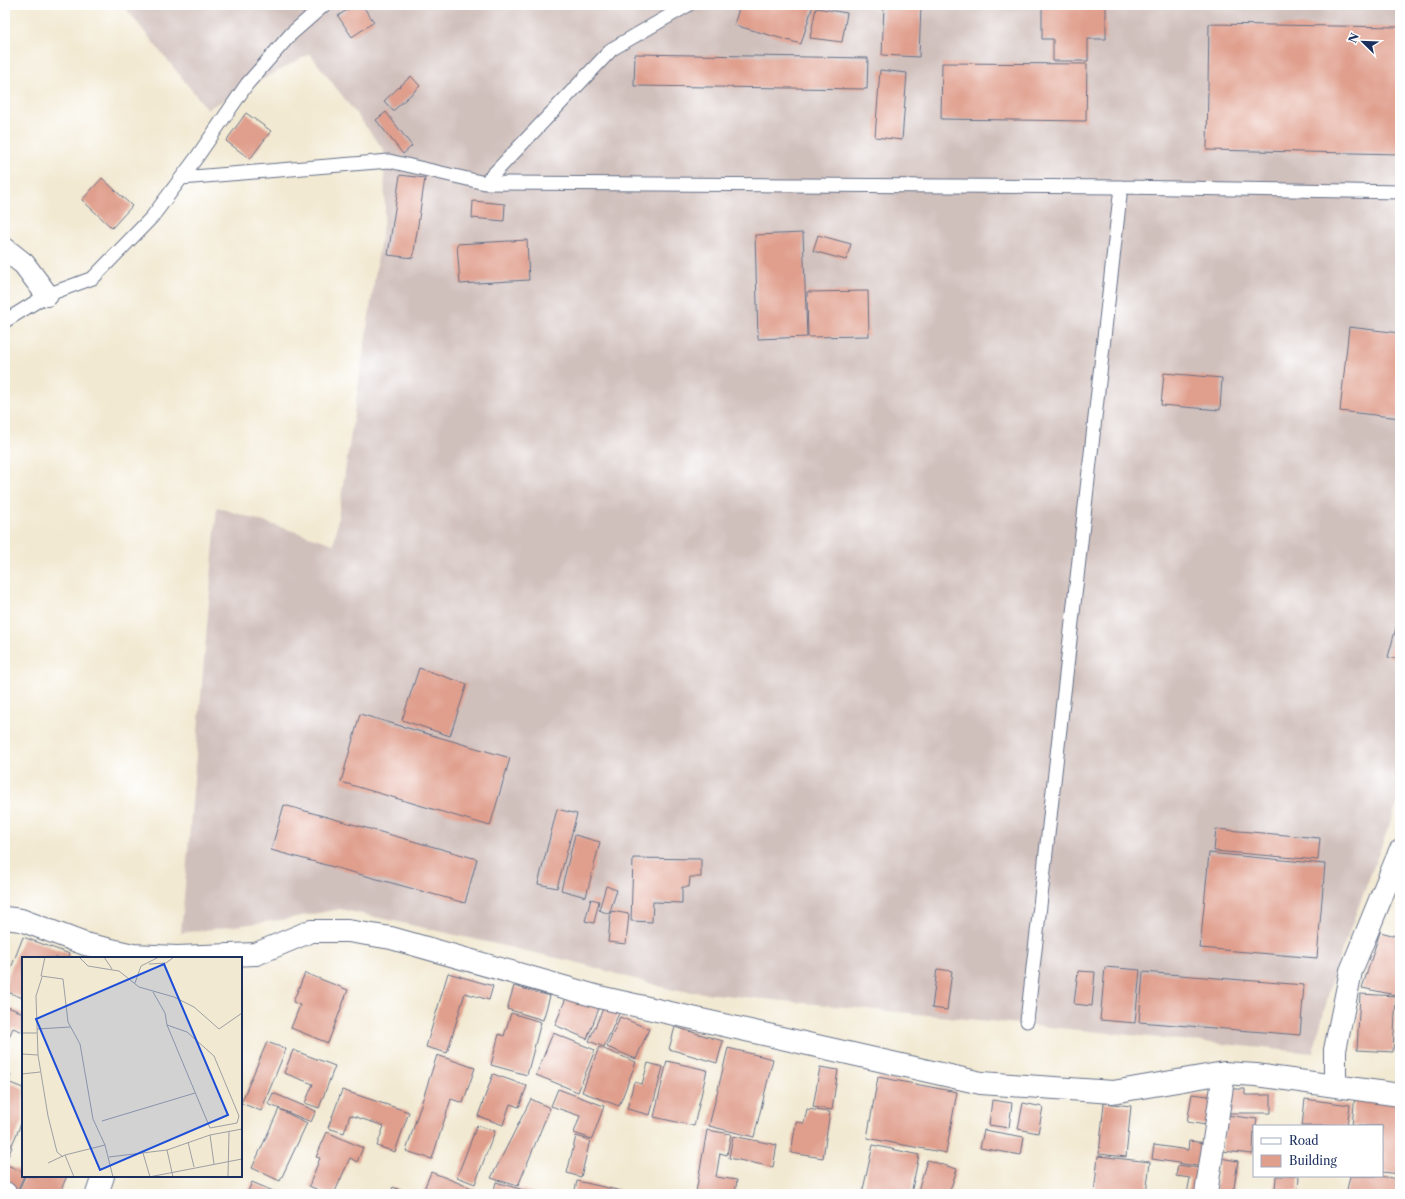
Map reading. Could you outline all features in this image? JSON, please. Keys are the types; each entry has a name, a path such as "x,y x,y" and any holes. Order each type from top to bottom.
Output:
{"street":[{"path":"5,249 24,264 47,295"},
{"path":"1335,1085 1335,1050 1351,971 1400,851"},
{"path":"5,918 21,920 85,944 133,955 162,957"},
{"path":"197,957 256,954 311,931 348,931 391,938 599,997 981,1083 1113,1092 1224,1073 1256,1075 1400,1095"},
{"path":"1206,1194 1224,1073"},
{"path":"97,1194 103,1177"}],"lane":[{"path":"5,321 47,295 93,278 152,217 247,84 291,34 324,5"},
{"path":"485,183 612,49 688,5"},
{"path":"181,178 389,161 485,183 1121,187 1400,192"},
{"path":"1027,1021 1121,187"}],"shaded area":[{"path":"123,5 1400,5 1400,797 1336,966 1313,1053 673,990 575,962 340,909 280,920 181,933 217,507 334,544 385,211 384,150 310,54 207,109"}],"building":[{"path":"354,5 362,5 374,22 352,37 338,16"},
{"path":"740,5 813,5 801,44 734,25"},
{"path":"884,5 921,5 919,57 882,55"},
{"path":"1042,5 1106,5 1106,39 1088,39 1088,61 1053,61 1053,39 1042,39"},
{"path":"816,8 847,13 842,42 810,38"},
{"path":"1209,24 1400,27 1400,154 1207,150"},
{"path":"635,54 868,58 867,89 634,86"},
{"path":"942,63 1087,64 1086,121 941,119"},
{"path":"880,70 907,73 902,140 875,137"},
{"path":"411,76 420,86 393,111 384,101"},
{"path":"386,112 412,146 403,154 376,120"},
{"path":"246,113 271,131 250,159 226,141"},
{"path":"400,175 425,178 413,258 388,255"},
{"path":"102,178 132,206 112,228 82,200"},
{"path":"473,201 505,204 504,221 472,218"},
{"path":"803,233 807,337 758,339 755,235"},
{"path":"818,235 851,244 846,260 813,251"},
{"path":"527,240 529,280 460,284 457,244"},
{"path":"868,291 869,336 808,337 807,292"},
{"path":"1349,327 1400,333 1400,418 1340,411"},
{"path":"1164,373 1222,378 1220,410 1161,405"},
{"path":"1400,613 1400,660 1388,657"},
{"path":"419,668 467,684 450,736 402,720"},
{"path":"360,714 510,758 490,826 341,782"},
{"path":"284,805 477,859 465,903 271,850"},
{"path":"557,809 577,814 557,888 538,884"},
{"path":"1216,829 1320,838 1318,860 1214,851"},
{"path":"575,835 600,842 586,897 561,890"},
{"path":"1209,853 1325,864 1317,958 1200,948"},
{"path":"633,858 701,859 701,877 690,877 689,887 682,887 682,903 653,902 652,922 631,921"},
{"path":"606,886 617,890 609,914 599,910"},
{"path":"591,899 599,901 594,923 585,921"},
{"path":"611,911 629,914 626,944 608,942"},
{"path":"1380,932 1400,937 1400,996 1362,988"},
{"path":"23,937 70,954 68,957 22,957 22,998 5,991 5,984"},
{"path":"1105,967 1140,970 1135,1023 1100,1020"},
{"path":"937,969 952,971 947,1010 932,1008"},
{"path":"1078,971 1095,972 1092,1006 1074,1004"},
{"path":"1143,972 1304,985 1300,1035 1139,1022"},
{"path":"305,973 348,990 328,1043 291,1028 300,1005 293,1002"},
{"path":"448,973 493,986 489,1000 465,993 447,1053 426,1047"},
{"path":"514,986 550,996 543,1020 507,1009"},
{"path":"568,993 600,1006 587,1039 555,1025"},
{"path":"1360,994 1396,996 1393,1052 1357,1050"},
{"path":"605,1004 620,1011 604,1047 589,1041"},
{"path":"5,1006 22,1013 22,1032 13,1028 5,1046"},
{"path":"511,1013 541,1022 527,1075 491,1065 499,1034 504,1036"},
{"path":"620,1017 649,1029 636,1059 607,1047"},
{"path":"675,1027 723,1041 717,1063 669,1049"},
{"path":"553,1033 595,1050 578,1092 536,1075"},
{"path":"267,1042 286,1049 261,1111 242,1103"},
{"path":"599,1047 636,1062 619,1106 582,1092"},
{"path":"728,1048 773,1059 754,1137 709,1126"},
{"path":"293,1050 335,1066 319,1108 305,1103 313,1084 284,1073"},
{"path":"437,1055 475,1068 463,1103 451,1099 432,1159 406,1151"},
{"path":"667,1061 707,1070 694,1126 654,1117"},
{"path":"648,1063 663,1067 650,1115 627,1109 634,1082 642,1084"},
{"path":"820,1067 838,1070 832,1110 813,1107"},
{"path":"5,1072 11,1075 5,1089"},
{"path":"493,1074 527,1086 519,1107 510,1104 503,1125 478,1116"},
{"path":"878,1077 957,1092 946,1153 867,1138"},
{"path":"10,1083 22,1088 22,1121 12,1145 5,1142 5,1094"},
{"path":"558,1089 604,1106 592,1139 574,1133 580,1116 551,1106"},
{"path":"1228,1089 1245,1089 1245,1095 1271,1095 1271,1113 1228,1113"},
{"path":"342,1090 409,1112 395,1152 377,1146 384,1126 350,1115 344,1133 328,1128"},
{"path":"273,1093 316,1111 311,1122 268,1104"},
{"path":"1192,1094 1217,1097 1212,1126 1187,1122"},
{"path":"1355,1095 1400,1099 1400,1174 1383,1172 1383,1125 1352,1125"},
{"path":"531,1099 550,1108 518,1186 491,1178"},
{"path":"1305,1099 1350,1105 1347,1125 1302,1125"},
{"path":"992,1100 1012,1103 1009,1128 989,1125"},
{"path":"1023,1103 1043,1107 1038,1133 1018,1129"},
{"path":"1104,1103 1131,1106 1126,1157 1099,1154"},
{"path":"279,1109 307,1123 280,1181 252,1168"},
{"path":"807,1109 830,1112 823,1158 791,1153 796,1122 804,1123"},
{"path":"1226,1115 1257,1119 1256,1125 1253,1125 1253,1154 1222,1151"},
{"path":"477,1125 495,1131 475,1184 457,1177"},
{"path":"707,1130 731,1134 727,1155 720,1153 716,1177 737,1180 735,1194 696,1192"},
{"path":"984,1130 1024,1137 1021,1155 980,1148"},
{"path":"327,1132 363,1148 357,1162 350,1158 334,1194 328,1194 309,1186 320,1158 316,1157"},
{"path":"576,1136 590,1140 581,1177 567,1173"},
{"path":"733,1136 777,1145 773,1167 729,1158"},
{"path":"1189,1141 1206,1143 1203,1167 1152,1159 1154,1145 1188,1150"},
{"path":"5,1144 12,1147 5,1163"},
{"path":"873,1145 919,1155 911,1194 862,1194"},
{"path":"1098,1156 1150,1162 1146,1194 1094,1194"},
{"path":"1220,1158 1238,1161 1233,1194 1215,1193"},
{"path":"927,1160 957,1169 949,1194 917,1194"},
{"path":"5,1164 22,1172 22,1177 24,1177 17,1191 5,1186"},
{"path":"1178,1165 1206,1169 1202,1194 1187,1194 1190,1178 1176,1176"},
{"path":"431,1172 479,1191 478,1194 422,1194"},
{"path":"25,1177 67,1177 59,1194 30,1194 19,1190"},
{"path":"1276,1177 1299,1177 1298,1191 1275,1190"},
{"path":"1350,1177 1383,1177 1399,1179 1396,1194 1346,1194"},
{"path":"577,1181 631,1193 631,1194 574,1194"},
{"path":"252,1182 280,1194 247,1194"},
{"path":"496,1182 537,1194 493,1194"},
{"path":"393,1187 409,1194 390,1194"}]}
